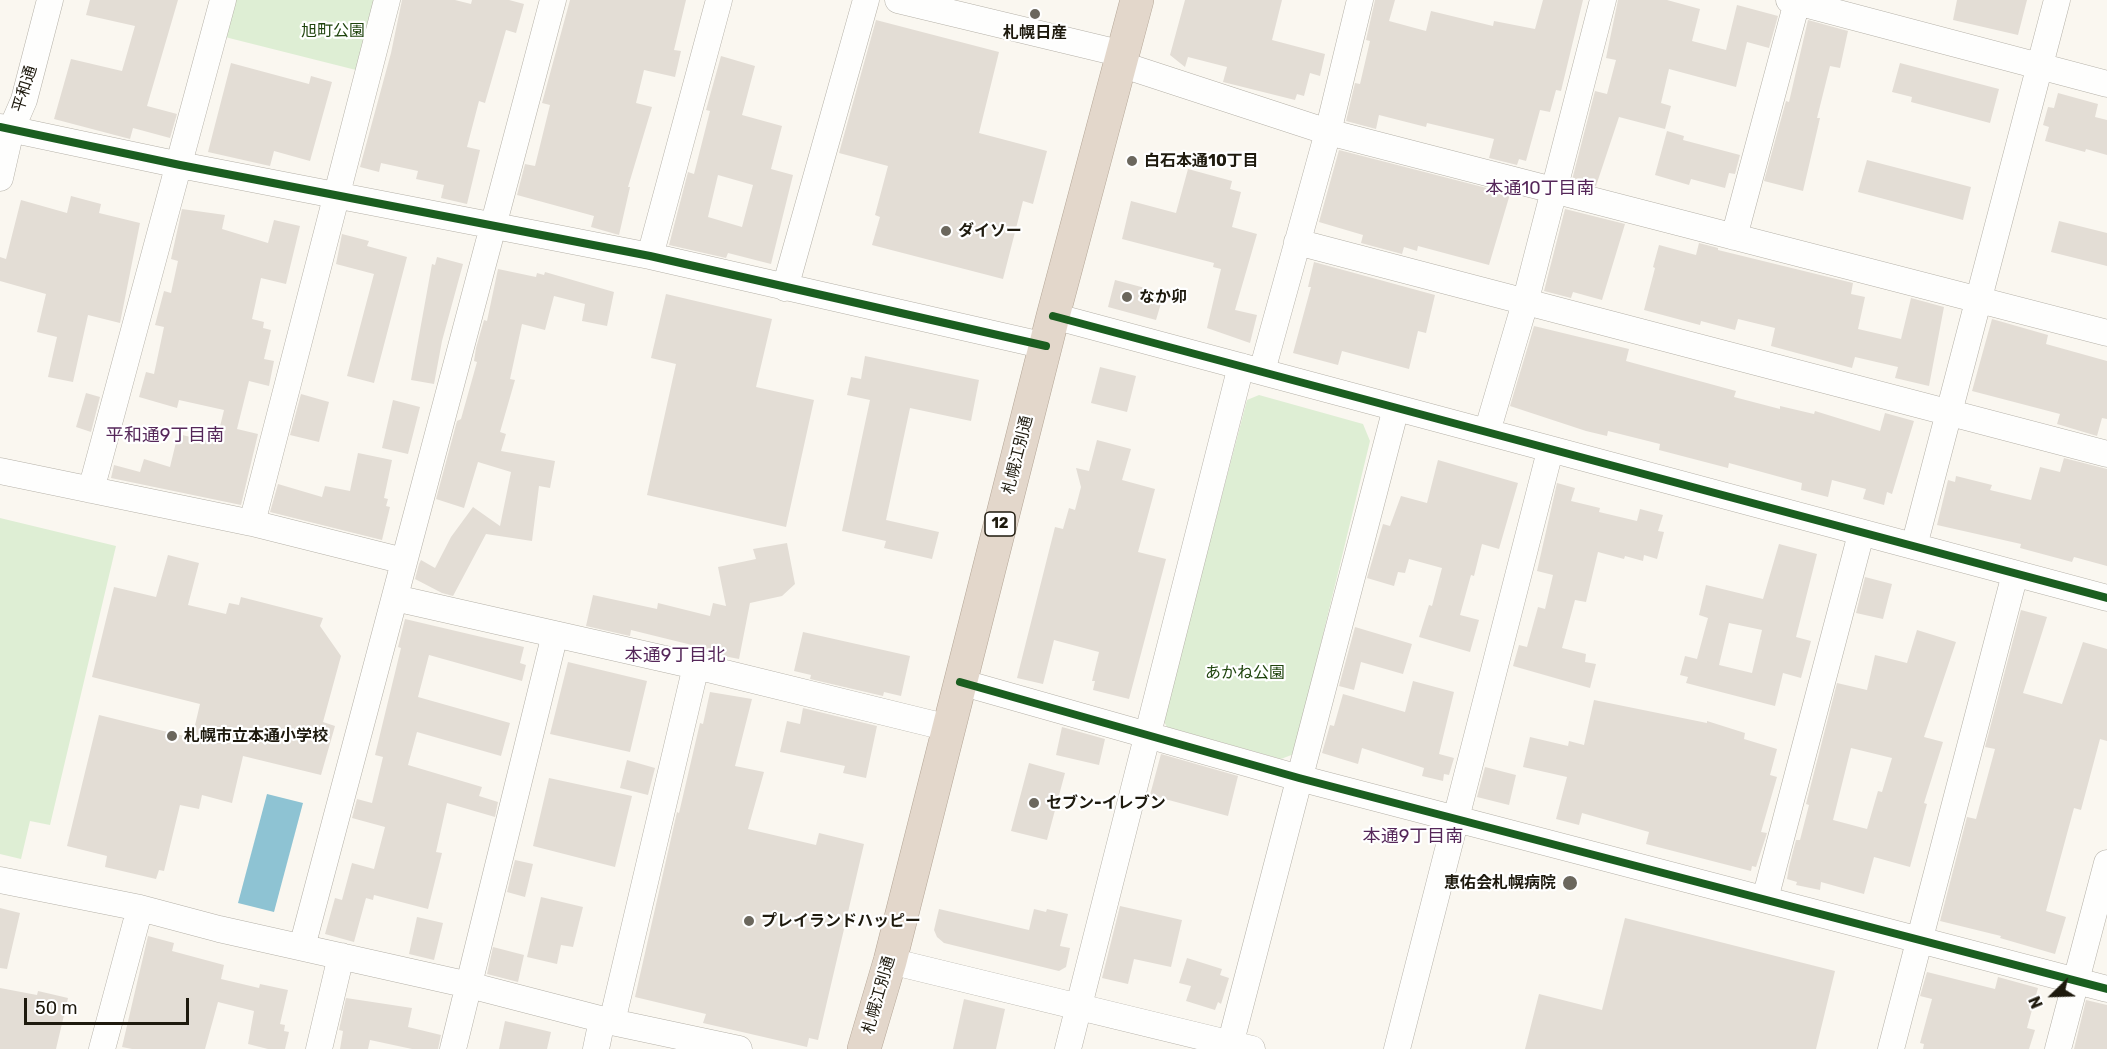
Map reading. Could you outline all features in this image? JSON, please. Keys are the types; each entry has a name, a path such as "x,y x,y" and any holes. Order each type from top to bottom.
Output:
{"highway":[{"name":"札幌江別通","path":"864,1049 890,961 1049,331 1137,0"}],"street":[{"name":"平和通","path":"0,178 6,128 24,100 50,0"},
{"path":"91,490 224,0"},
{"path":"252,524 387,0"},
{"path":"302,946 553,0"},
{"path":"650,256 719,0"},
{"path":"785,288 866,0"},
{"path":"898,0 1122,59 1328,132 2107,333"},
{"path":"1068,1049 1148,733 1251,368 1297,242 1328,132 1360,0"},
{"path":"1487,432 1525,303 1603,0"},
{"path":"1914,546 1946,414 2057,0"},
{"path":"1734,237 1793,1 2107,84"},
{"path":"6,128 180,165 650,256 785,288 1049,331 1251,368 1550,451 2107,598"},
{"path":"1297,242 1946,414 2107,454"},
{"path":"890,961 1237,1047 1299,778 1395,408"},
{"path":"1397,1049 1550,451"},
{"path":"0,471 252,524 404,561"},
{"path":"1765,899 1862,534"},
{"path":"1891,1049 2015,574"},
{"path":"395,598 696,666 949,728"},
{"path":"453,1049 555,634"},
{"path":"596,1049 607,1021 696,666"},
{"path":"960,682 1148,733 1299,778 2107,989"},
{"path":"2058,1049 2107,863"},
{"path":"0,882 141,908 219,929 469,985 607,1021 739,1049"},
{"path":"102,1049 141,908"},
{"path":"320,1049 340,956"}],"green space":[{"name":"旭町公園","path":"236,0 374,0 356,70 225,37"},
{"name":"あかね公園","path":"1259,395 1363,424 1370,441 1294,754 1281,759 1167,727 1163,720 1247,400"},
{"path":"0,518 116,546 50,825 30,821 21,859 0,854"}],"water":[{"path":"267,794 303,803 274,912 238,903"}],"building":[{"path":"90,0 178,0 147,106 177,114 170,138 133,128 130,139 54,119 71,59 122,71 135,26 86,15"},
{"path":"402,0 455,0 471,4 472,0 509,0 524,4 516,33 506,30 485,103 479,101 467,147 480,150 467,204 441,198 444,185 416,179 418,171 381,163 379,172 360,167 391,53"},
{"path":"570,0 686,0 674,50 681,51 675,77 644,70 636,103 652,107 628,187 630,187 619,235 591,227 594,216 517,195 525,164 535,166 550,105 542,103"},
{"path":"1185,0 1282,0 1272,40 1325,54 1320,76 1310,73 1304,96 1297,94 1295,100 1223,82 1227,67 1188,57 1185,67 1170,55"},
{"path":"1375,0 1395,0 1389,21 1426,31 1431,11 1493,26 1494,21 1535,29 1543,0 1583,0 1561,91 1556,90 1550,112 1540,110 1526,161 1519,159 1517,165 1489,158 1494,139 1427,123 1426,127 1379,115 1376,129 1346,121 1355,83 1360,84 1370,41 1366,40"},
{"path":"1618,0 1667,0 1700,9 1692,41 1726,50 1737,5 1778,16 1769,48 1747,42 1736,87 1669,69 1661,103 1671,106 1665,129 1619,117 1596,186 1572,180 1595,91 1607,94 1616,60 1606,58"},
{"path":"1957,0 2027,0 2018,35 1953,20"},
{"path":"876,20 999,52 979,133 1047,151 1033,204 1023,201 1003,279 872,245 880,217 875,215 888,166 839,153"},
{"path":"1808,20 1848,31 1840,68 1830,66 1803,191 1764,181 1786,101 1789,102"},
{"path":"721,56 755,66 742,115 782,126 771,169 793,175 771,264 728,253 726,258 669,245 688,172 694,174 710,111 706,110","holes":["718,175 753,185 742,227 708,217"]},
{"path":"231,63 309,84 311,76 332,82 310,161 274,151 270,166 208,152"},
{"path":"1900,63 1999,89 1990,123 1911,102 1912,97 1892,92"},
{"path":"2058,93 2098,104 2095,117 2107,120 2107,155 2086,149 2085,152 2045,141 2049,127 2043,125 2048,107 2054,108"},
{"path":"1667,131 1684,136 1683,140 1740,155 1735,174 1729,173 1725,188 1691,179 1689,185 1655,175"},
{"path":"1339,150 1510,194 1489,265 1418,246 1417,251 1404,247 1402,254 1361,243 1363,235 1319,222"},
{"path":"1867,160 1971,187 1963,220 1858,192"},
{"path":"1188,169 1232,181 1230,189 1241,192 1232,227 1257,234 1235,310 1257,315 1250,343 1207,328 1221,269 1213,267 1214,263 1122,239 1131,201 1176,213"},
{"path":"71,196 101,204 99,213 140,223 120,323 88,315 73,382 48,377 57,337 37,332 46,294 0,281 0,257 6,259 21,200 67,213"},
{"path":"182,209 225,215 222,229 268,243 274,220 300,226 286,284 261,278 252,319 264,322 263,328 271,330 264,359 274,361 269,386 249,381 237,429 258,434 241,505 111,478 114,465 140,472 144,459 170,467 178,434 216,443 224,410 179,400 177,408 139,397 146,372 154,374 164,327 155,325 164,291 171,293 178,261 171,259"},
{"path":"1565,209 1625,224 1602,300 1573,292 1571,298 1544,291"},
{"path":"2059,221 2107,233 2107,266 2051,252"},
{"path":"342,234 369,241 367,246 407,257 374,383 347,376 374,274 336,264"},
{"path":"1699,243 1718,248 1718,250 1853,283 1851,294 1865,297 1858,329 1901,339 1911,298 1944,307 1929,386 1895,378 1898,367 1855,357 1852,368 1771,346 1775,328 1738,319 1735,330 1701,321 1700,325 1644,310 1659,245 1696,255"},
{"path":"437,257 463,264 442,341 434,384 411,380 432,264 435,265"},
{"path":"1314,262 1435,295 1426,333 1418,331 1409,369 1342,351 1338,365 1293,353 1311,287 1308,287"},
{"path":"498,269 536,277 537,273 544,275 545,272 614,292 607,326 582,321 585,304 554,296 545,330 522,324 510,379 515,380 500,432 506,434 501,451 555,461 550,488 539,486 532,541 486,534 453,596 415,579 419,564 421,560 435,568 451,537 473,507 500,526 511,472 478,462 464,508 436,499 457,421 461,419 477,362 474,361 476,348 484,320 487,321"},
{"path":"1115,280 1164,293 1156,320 1108,307"},
{"path":"666,294 772,319 756,387 814,400 786,527 647,495 676,364 651,358"},
{"path":"1992,319 2048,335 2046,344 2107,361 2107,419 2102,418 2097,436 2057,424 2060,414 1972,391"},
{"path":"1534,326 1629,349 1626,361 1736,391 1734,397 1780,409 1780,406 1814,414 1815,411 1880,431 1885,413 1914,421 1892,494 1887,492 1884,505 1863,499 1866,489 1832,480 1828,497 1801,490 1802,483 1729,463 1728,468 1659,450 1660,444 1608,431 1607,436 1586,431 1510,406"},
{"path":"865,356 979,380 971,421 910,408 886,520 939,532 932,559 884,548 886,541 842,531 870,400 847,395 851,377 861,379"},
{"path":"1100,367 1136,376 1127,412 1091,403"},
{"path":"86,393 100,397 91,432 76,427"},
{"path":"301,394 329,402 319,442 290,435"},
{"path":"393,400 420,407 408,454 382,448"},
{"path":"1097,440 1131,449 1122,480 1155,489 1138,552 1166,559 1129,699 1093,690 1095,681 1092,681 1099,652 1054,640 1043,684 1017,678 1055,527 1063,529 1069,508 1075,510 1081,487 1076,468 1089,471"},
{"path":"358,453 392,460 384,498 388,499 386,506 390,507 382,540 270,512 278,484 322,497 325,486 350,491"},
{"path":"2064,458 2107,469 2107,566 2074,557 2072,562 2020,548 2021,544 1937,525 1948,480 1955,482 1956,476 1992,485 1990,490 2031,500 2040,467 2060,472"},
{"path":"1438,460 1518,483 1499,549 1482,544 1474,576 1471,575 1460,615 1479,620 1470,652 1419,637 1429,605 1432,606 1442,568 1409,559 1405,573 1398,572 1394,586 1367,578 1383,524 1390,526 1401,496 1427,503"},
{"path":"1557,483 1575,488 1571,501 1600,508 1599,512 1637,521 1640,509 1663,515 1658,531 1664,532 1657,559 1644,555 1643,561 1625,556 1624,559 1598,552 1586,602 1575,600 1562,648 1586,654 1585,662 1596,664 1590,688 1513,666 1519,645 1527,647 1538,607 1545,609 1553,575 1537,571"},
{"path":"787,543 795,584 782,596 750,603 739,659 703,652 704,648 631,630 630,636 586,626 593,595 657,609 658,603 710,616 713,603 726,606 718,567 756,559 753,549"},
{"path":"1779,544 1817,554 1796,637 1811,641 1801,678 1783,673 1775,706 1686,683 1688,677 1680,675 1685,656 1697,659 1708,618 1699,615 1706,585 1763,599","holes":["1729,623 1762,630 1752,673 1719,665"]},
{"path":"168,555 199,563 188,605 226,614 229,603 239,605 241,597 323,618 320,626 341,656 323,722 335,726 321,775 243,756 232,803 202,795 199,809 180,805 164,871 159,870 156,879 105,867 107,856 67,846 99,715 192,738 200,704 92,677 114,587 156,597"},
{"path":"1865,577 1892,584 1883,619 1856,613"},
{"path":"2021,610 2047,617 2023,693 2062,704 2083,642 2107,649 2107,741 2100,739 2081,810 2074,808 2046,911 2066,917 2055,954 2000,938 2001,936 1940,921 1967,817 1976,819 1995,749 1985,747"},
{"path":"405,619 524,647 520,663 526,665 522,681 429,655 418,697 510,723 501,756 417,732 408,765 482,787 479,796 498,802 495,817 447,803 436,852 442,853 428,909 374,895 373,900 366,898 354,942 325,934 335,898 342,900 352,863 374,869 385,827 352,818 357,799 372,803 383,757 375,755 401,648 398,647"},
{"path":"1355,627 1412,644 1403,674 1361,662 1354,690 1339,686"},
{"path":"1917,630 1956,642 1924,737 1943,742 1924,803 1927,804 1910,867 1874,857 1864,894 1821,882 1820,890 1796,885 1797,882 1787,879 1789,867 1796,840 1800,840 1809,805 1806,804 1837,683 1867,690 1875,655 1907,663","holes":["1851,748 1892,758 1882,792 1878,791 1867,829 1833,820"]},
{"path":"803,632 910,656 901,696 884,692 883,696 810,679 811,675 794,671"},
{"path":"568,662 647,681 630,752 550,734"},
{"path":"1413,681 1454,692 1439,754 1454,758 1449,775 1444,774 1443,781 1422,776 1424,768 1362,748 1358,764 1322,753 1330,725 1334,726 1343,694 1405,712"},
{"name":"プレイランドハッピー","path":"710,692 752,699 735,766 764,772 748,829 816,845 819,833 864,844 818,1040 809,1038 807,1047 703,1023 706,1014 635,997 677,812 679,813 700,723 703,724"},
{"path":"1594,700 1707,723 1707,721 1745,733 1744,739 1777,749 1770,775 1777,777 1761,832 1767,833 1756,867 1752,866 1751,871 1646,844 1649,832 1582,813 1579,825 1556,819 1567,777 1523,767 1530,737 1568,746 1569,741 1584,745"},
{"path":"803,708 877,726 866,778 843,773 845,766 780,752 787,721 800,724"},
{"path":"1062,727 1105,739 1099,765 1056,755"},
{"path":"1161,754 1238,776 1228,816 1150,795"},
{"path":"627,760 655,768 648,795 620,788"},
{"path":"1029,763 1065,773 1047,840 1011,831"},
{"path":"1485,767 1516,775 1509,805 1477,797"},
{"path":"549,778 632,796 615,867 533,846"},
{"path":"515,860 533,864 525,897 507,892"},
{"path":"541,897 583,907 573,947 561,945 557,964 527,957"},
{"path":"1120,906 1182,920 1171,967 1134,959 1128,984 1102,978"},
{"path":"0,908 20,913 7,969 0,968"},
{"path":"939,909 1029,930 1034,909 1046,912 1047,909 1068,914 1060,946 1070,948 1066,967 1059,971 944,943 937,937 934,930"},
{"path":"417,917 443,923 434,960 409,954"},
{"path":"1625,918 1835,971 1816,1049 1525,1049 1539,994 1602,1010"},
{"path":"148,936 174,943 172,951 224,965 221,979 259,988 260,984 288,990 280,1024 285,1025 284,1031 289,1032 285,1049 268,1049 248,1044 254,1011 218,1002 205,1049 122,1047"},
{"path":"493,947 524,955 518,982 487,974"},
{"path":"1187,958 1222,969 1220,975 1229,978 1221,1004 1218,1002 1215,1010 1186,1001 1191,986 1179,983"},
{"path":"1927,972 1995,989 1998,977 2038,988 2027,1028 2035,1030 2029,1049 1923,1049 1924,1044 1920,1043 1932,999 1920,996"},
{"path":"0,988 37,995 38,991 68,998 56,1049 0,1049"},
{"path":"346,998 412,1008 408,1027 441,1035 438,1049 412,1049 370,1040 368,1049 340,1049 343,1031 339,1030"},
{"path":"964,999 1005,1009 996,1049 953,1049"},
{"path":"2086,1000 2107,1005 2107,1049 2074,1049"},
{"path":"505,1021 551,1032 547,1049 499,1049"}],"cycle path":[{"path":"0,127 180,165 650,256 1046,346"},
{"path":"1053,316 2107,598"},
{"path":"960,682 1299,778 2107,989"}],"place":[{"name":"札幌日産","path":"1035,14"},
{"name":"白石本通10丁目","path":"1132,161"},
{"name":"ダイソー","path":"946,231"},
{"name":"なか卯","path":"1127,297"},
{"name":"札幌市立本通小学校","path":"172,736"},
{"name":"セブン-イレブン","path":"1034,803"},
{"name":"恵佑会札幌病院","path":"1570,883"},
{"name":"プレイランドハッピー","path":"749,921"}],"district":[{"name":"本通10丁目南","path":"1540,189"},
{"name":"平和通9丁目南","path":"165,436"},
{"name":"本通9丁目北","path":"675,656"},
{"name":"本通9丁目南","path":"1413,837"}]}
